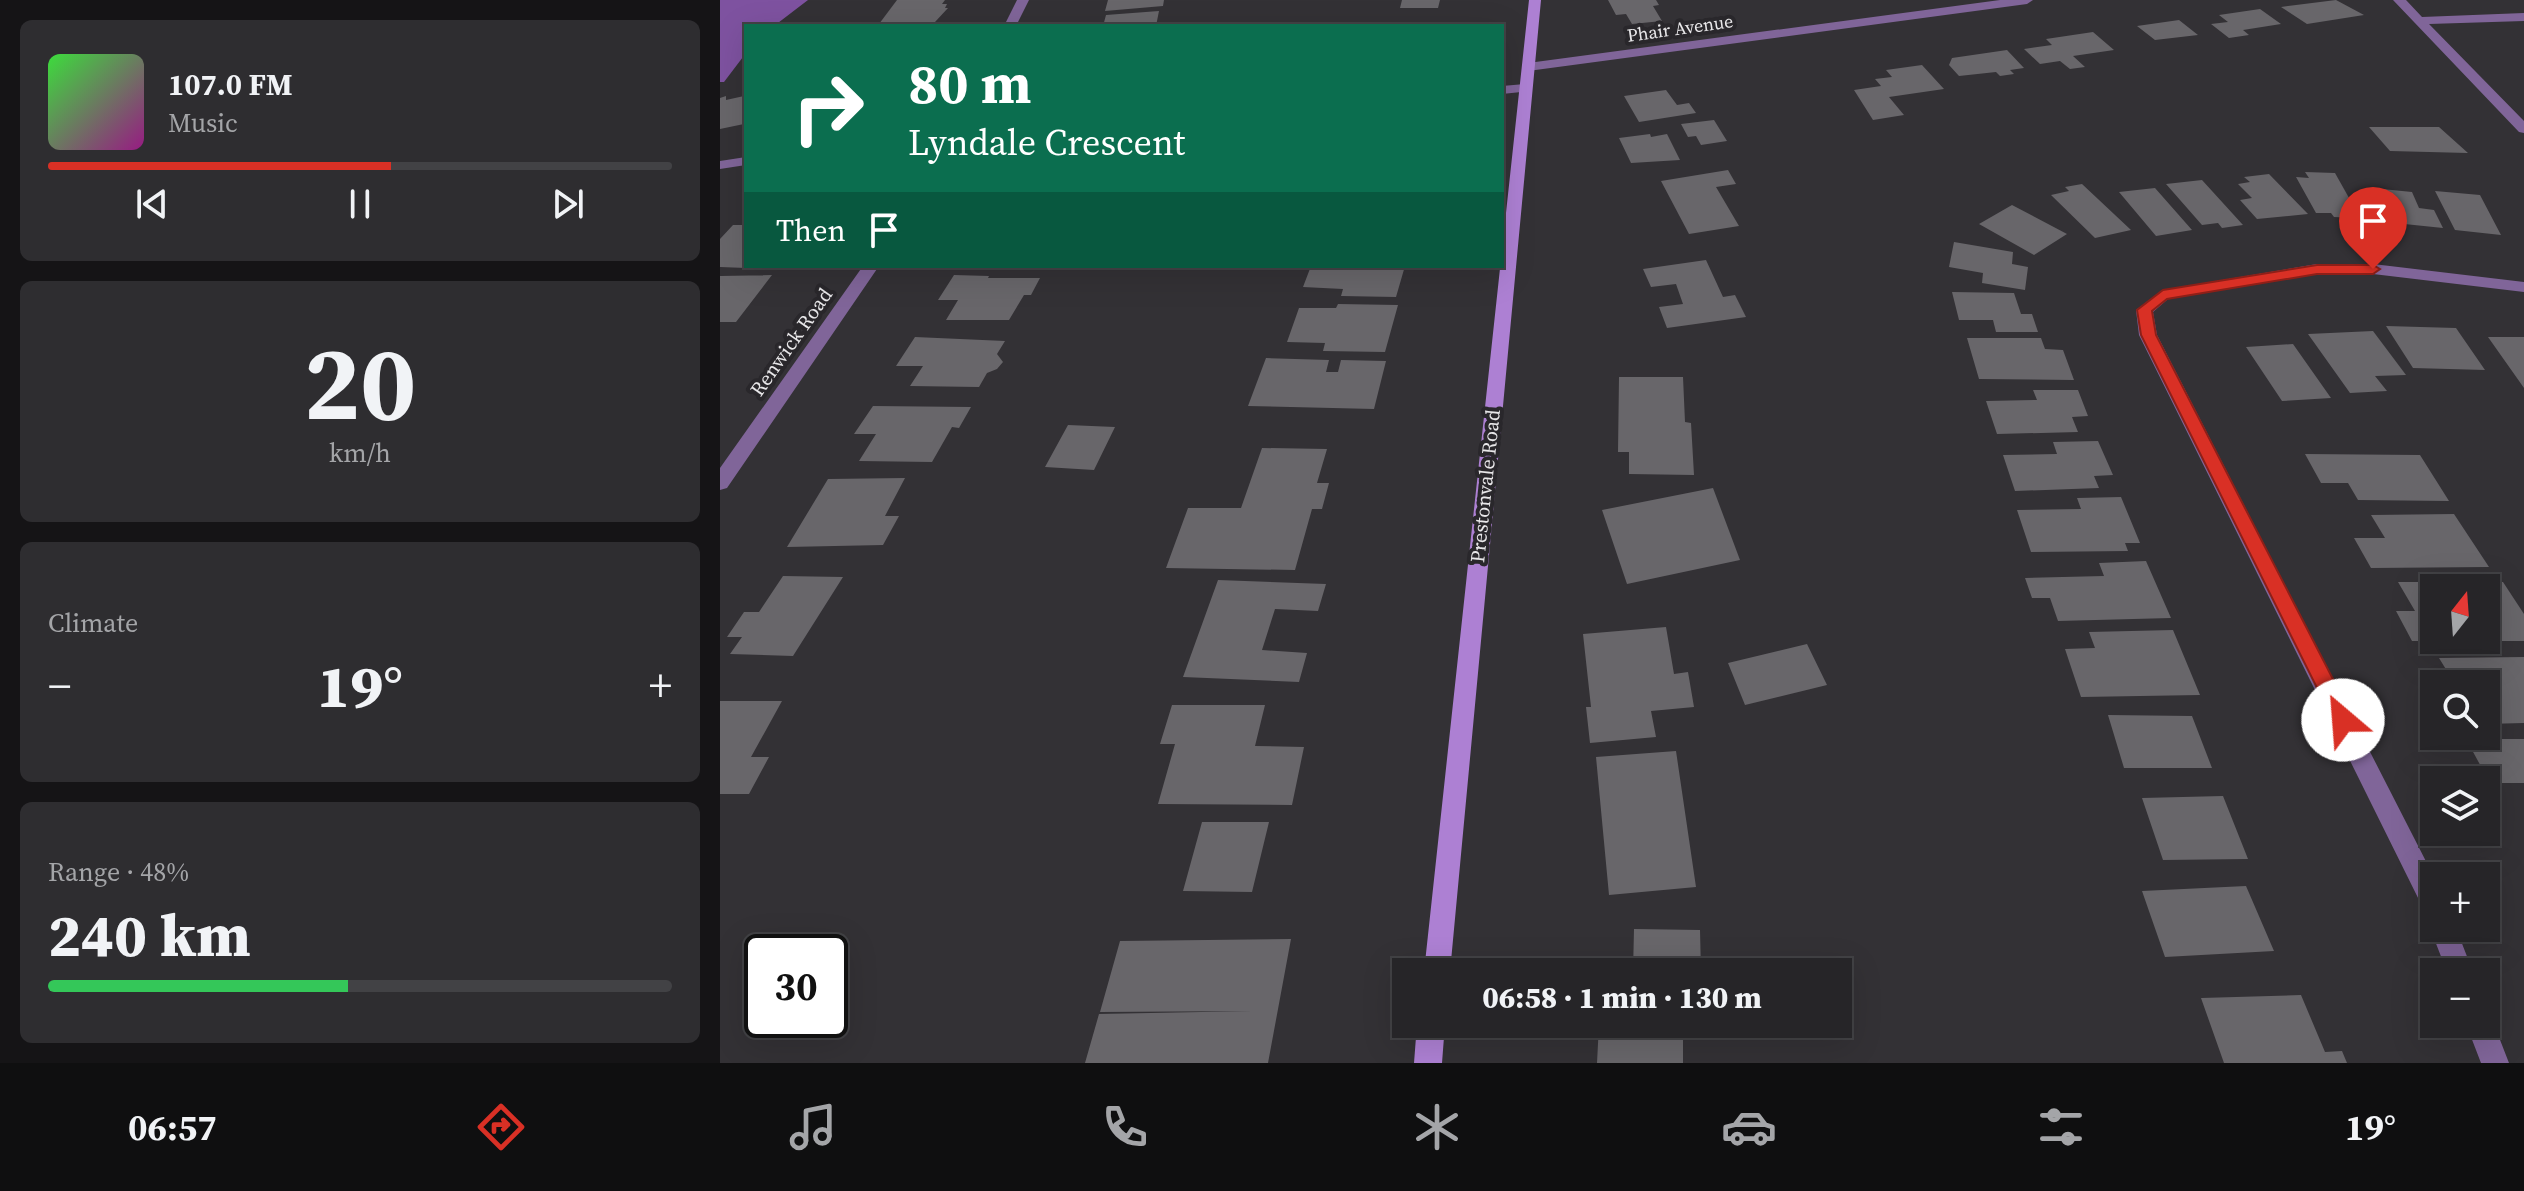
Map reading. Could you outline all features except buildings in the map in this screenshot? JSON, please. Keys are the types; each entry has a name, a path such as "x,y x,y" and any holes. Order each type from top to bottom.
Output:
{"street":[{"path":"1011,24 1023,0"},
{"name":"Prestonvale Road","path":"1438,958 1535,0"},
{"name":"Phair Avenue","path":"1528,67 2027,0"},
{"path":"2399,0 2524,129"},
{"path":"2419,21 2524,17"},
{"path":"1504,90 1525,88"},
{"path":"720,165 744,161"},
{"name":"Renwick Road","path":"720,483 870,268"},
{"path":"2420,875 2148,335 2144,310 2163,295 2317,269 2373,269 2524,287"},
{"path":"1428,1063 1430,1038"},
{"path":"2485,1038 2495,1063"}],"shaded area":[{"path":"720,0 808,0 777,24 744,24 744,56 724,82 720,82"}],"route":[{"path":"2343,720 2148,335 2144,310 2163,295 2317,269 2373,269"}]}
